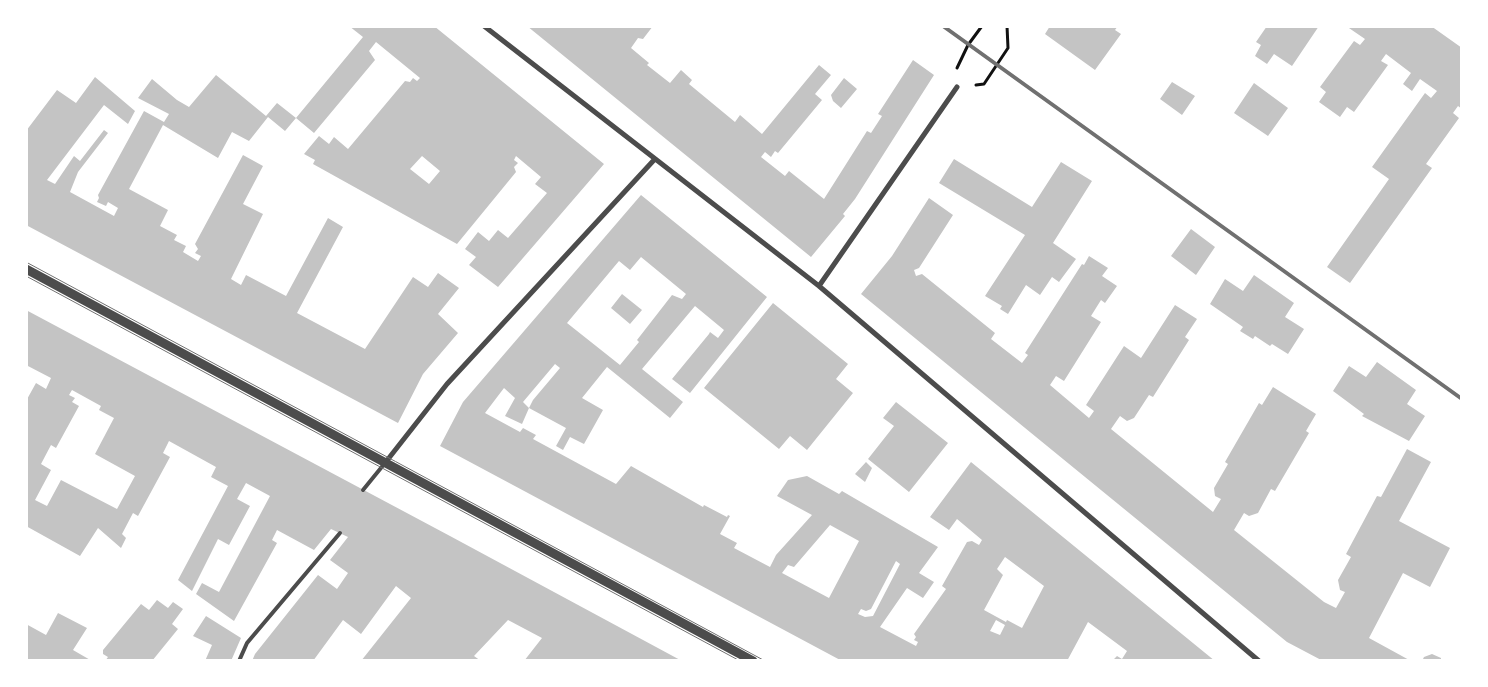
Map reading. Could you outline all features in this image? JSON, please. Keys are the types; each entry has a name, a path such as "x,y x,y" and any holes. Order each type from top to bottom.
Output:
{"street":[{"path":"484,26 654,160 819,286 1259,661"},
{"path":"819,286 957,87"},
{"path":"386,463 448,384 654,160"},
{"path":"26,269 753,661"}],"lane":[{"path":"363,490 386,463"},
{"path":"239,661 247,642 340,533"}],"path":[{"path":"982,26 957,64 957,87 984,84 1008,48 1007,26"}],"building":[{"path":"349,26 434,26 604,164 498,287 469,265 476,257 465,249 478,232 489,241 498,230 508,238 547,193 535,184 541,177 516,156 514,160 518,163 514,167 516,172 457,244 313,164 315,160 304,154 319,136 329,144 334,137 348,149 405,81 410,82 413,78 417,81 420,78 376,42 369,51 375,60 314,133 296,118 363,37","holes":["422,156 440,171 429,184 410,169"]},
{"path":"527,26 653,26 643,39 638,38 631,48 649,63 647,65 670,83 681,70 692,80 689,84 735,122 740,115 762,134 819,65 831,75 815,94 822,100 778,153 775,151 771,157 765,152 761,157 785,176 789,171 824,199 867,131 871,133 882,116 878,114 913,60 934,75 855,199 843,214 845,216 811,257"},
{"path":"1050,26 1118,26 1115,30 1121,34 1095,70 1045,34"},
{"path":"1267,26 1319,26 1292,66 1274,54 1267,64 1255,56 1261,45 1256,42"},
{"path":"1346,26 1431,26 1462,48 1462,109 1458,106 1453,113 1459,118 1426,164 1432,168 1350,283 1327,267 1389,179 1372,167 1425,93 1431,98 1437,91 1420,79 1412,91 1403,84 1411,73 1386,54 1381,61 1388,65 1354,112 1347,107 1340,117 1319,102 1326,92 1320,87 1354,41 1360,45 1365,39"},
{"path":"216,75 266,116 277,103 296,118 285,131 268,117 249,141 232,132 218,158 163,125 129,189 168,210 160,226 177,235 174,240 186,246 183,252 198,261 201,256 195,253 198,249 195,244 243,155 263,166 243,204 263,214 231,279 241,285 246,275 286,296 328,218 343,227 297,313 365,349 413,277 428,287 438,273 459,288 438,314 458,333 423,374 398,423 26,225 26,131 57,90 76,103 95,77 135,111 128,124 104,105 47,180 55,184 74,156 80,161 104,130 108,133 78,172 70,192 114,216 118,208 108,202 106,206 97,202 98,195 144,111 164,122 169,114 138,98 152,79 177,100 189,107"},
{"path":"844,78 857,89 841,108 833,101 831,95"},
{"path":"1172,82 1195,96 1182,115 1160,99"},
{"path":"1254,83 1288,108 1268,136 1234,113"},
{"path":"954,159 1032,207 1061,162 1092,181 1053,243 1076,259 1059,282 1052,277 1040,295 1026,285 1008,314 1000,309 1002,306 985,296 1025,235 939,183"},
{"path":"641,195 767,297 690,393 672,379 710,332 718,338 724,330 695,306 642,369 683,402 670,418 607,367 582,398 603,410 584,444 570,437 563,450 556,446 566,428 529,408 522,424 505,416 515,398 504,388 485,413 520,432 523,428 536,435 533,439 616,484 631,466 703,507 704,505 727,517 728,515 730,516 720,534 737,543 734,548 770,567 776,555 812,515 777,496 788,480 807,476 839,494 842,491 938,547 919,573 934,582 923,598 907,588 880,627 916,646 918,642 914,640 916,637 914,634 946,589 942,586 967,542 972,541 979,545 982,540 957,519 949,530 930,517 971,462 1215,661 1112,661 1117,656 1122,659 1127,651 1088,622 1067,661 842,661 440,446 463,402","holes":["641,257 686,294 682,299 672,295 637,340 639,342 620,365 567,323 619,261 630,270","555,364 560,368 533,400 529,408 523,402","830,525 859,541 829,598 782,573 788,565 794,567","1005,557 1044,586 1022,628 984,610 1003,575 997,569","896,561 900,564 873,616 865,617 858,614 861,609 866,611 871,609","996,620 1005,625 1000,635 990,631"]},
{"path":"929,198 953,215 919,268 914,270 916,276 922,274 995,333 991,339 1022,363 1028,355 1025,353 1089,256 1108,268 1102,276 1117,286 1105,303 1101,300 1091,316 1101,322 1064,381 1056,376 1050,385 1089,418 1094,411 1086,405 1124,346 1141,358 1175,305 1197,319 1185,337 1189,340 1153,397 1149,395 1134,418 1127,421 1120,416 1111,429 1213,512 1221,499 1215,496 1214,488 1228,464 1225,462 1259,403 1262,405 1273,387 1316,414 1306,431 1309,433 1275,491 1271,489 1258,513 1249,516 1244,513 1234,530 1324,602 1336,608 1345,592 1340,590 1338,580 1351,557 1346,554 1377,496 1381,497 1407,449 1431,462 1399,521 1450,548 1430,587 1403,573 1369,638 1411,661 1323,661 1287,642 861,294 892,256"},
{"path":"1191,229 1215,247 1196,275 1171,256"},
{"path":"1254,275 1294,303 1285,317 1304,329 1288,354 1272,344 1270,346 1255,336 1253,339 1240,331 1243,327 1210,304 1225,279 1243,291"},
{"path":"622,294 642,310 630,324 611,308"},
{"path":"773,303 848,364 836,379 853,393 807,450 790,436 779,449 704,388"},
{"path":"26,310 682,661 524,661 542,638 508,620 474,656 481,661 361,661 411,598 396,586 361,634 343,620 313,661 252,661 255,654 318,575 337,589 348,573 330,560 348,537 331,529 314,550 277,530 272,540 277,543 234,621 196,594 202,583 219,592 270,496 246,483 237,499 250,506 229,545 218,539 192,591 178,580 228,486 211,477 216,467 169,441 163,453 170,457 138,516 133,513 122,534 126,538 121,548 98,528 80,556 26,526 26,401 36,383 46,389 51,378 26,365","holes":["72,390 101,406 99,410 114,418 95,454 135,476 117,509 61,480 47,506 35,500 51,470 41,464 51,445 56,448 79,406 72,402 75,398 69,395"]},
{"path":"1377,362 1416,390 1407,404 1425,416 1409,441 1362,416 1364,414 1333,391 1349,366 1366,377"},
{"path":"896,402 948,443 909,492 868,459 894,426 883,418"},
{"path":"866,462 872,468 865,482 855,474"},
{"path":"157,600 168,608 173,602 183,609 172,624 178,629 152,661 105,661 108,657 103,654 103,650 141,604 149,610"},
{"path":"58,613 87,628 73,650 92,661 26,661 26,624 46,635"},
{"path":"206,616 241,638 231,661 205,661 212,645 193,636"},
{"path":"1432,654 1441,658 1441,661 1422,661 1424,657"}],"tram line":[{"path":"26,262 765,661"},
{"path":"26,276 740,661"}],"railway":[{"path":"943,26 1462,399"}]}
